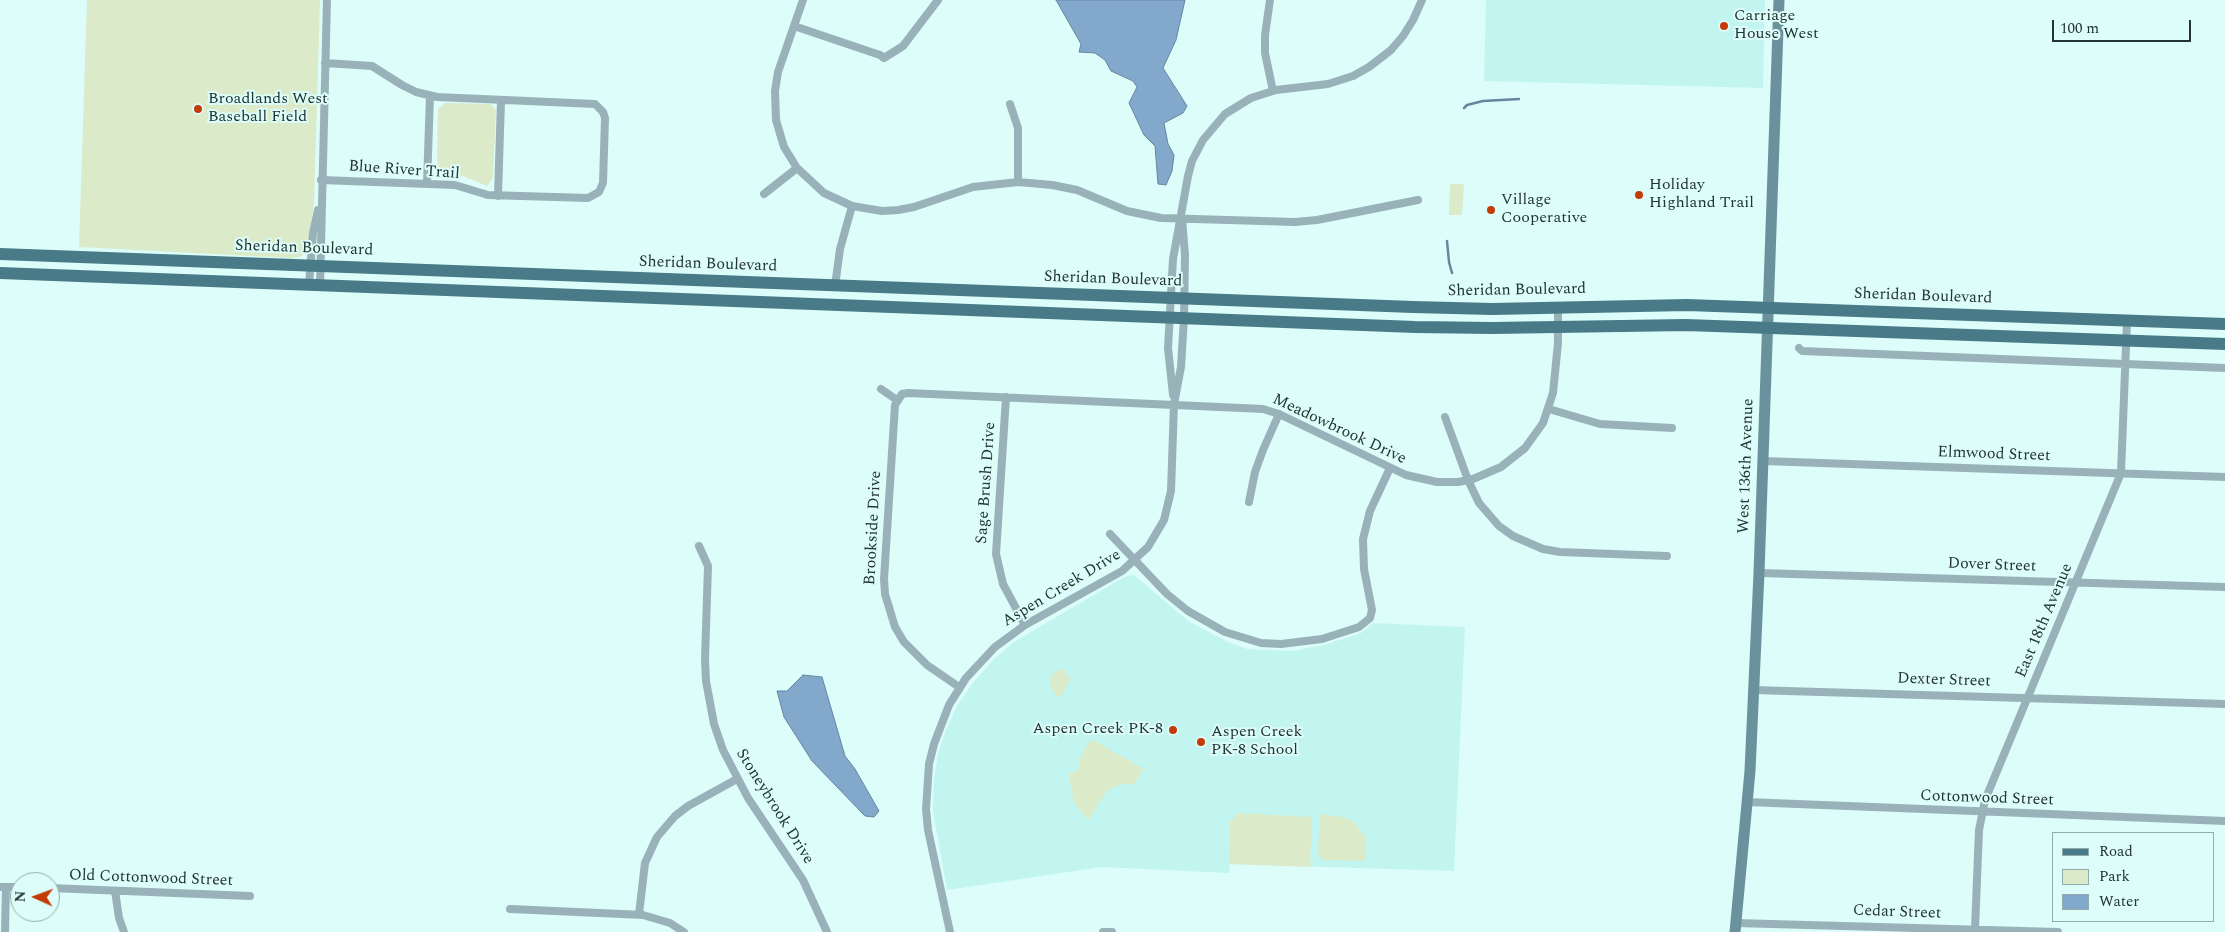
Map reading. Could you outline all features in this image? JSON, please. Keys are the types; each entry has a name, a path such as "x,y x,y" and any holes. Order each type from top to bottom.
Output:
{"main road":[{"name":"West 136th Avenue","path":"1735,927 1747,802 1759,573 1779,0"},
{"name":"Sheridan Boulevard","path":"0,254 704,282 1472,309 1668,305 2225,324"},
{"path":"0,273 1415,327 1654,325 2225,344"}],"street":[{"path":"314,285 321,180 327,0"},
{"path":"803,0 778,72 774,106 780,135 784,147 797,168 824,193 852,206 882,211 898,210 914,207 973,187 1018,182 1052,185 1077,190 1140,215 1182,218 1295,222 1317,220 1418,200"},
{"path":"794,26 884,58 903,46 938,0"},
{"path":"1270,0 1264,35 1265,53 1273,91"},
{"name":"Aspen Creek Drive","path":"950,932 928,830 926,788 934,744 949,705 979,662 994,647 1025,625 1122,571 1134,562 1157,534 1168,506 1171,491 1174,404 1168,348 1173,260 1192,161 1207,134 1222,117 1237,105 1273,91 1328,84 1348,78 1369,67 1391,50 1403,36 1422,0"},
{"name":"Blue River Trail","path":"321,180 455,185 477,194 498,196 588,198 604,191 605,118 597,101 501,100 430,96 402,86 372,66 325,63"},
{"path":"427,184 430,96"},
{"path":"498,196 501,100"},
{"path":"1010,104 1018,128 1018,182"},
{"path":"764,194 797,168"},
{"path":"835,286 840,249 852,206"},
{"name":"Aspen Creek Drive","path":"1174,404 1181,367 1185,299 1185,255 1182,218"},
{"name":"Meadowbrook Drive","path":"897,400 908,392 1248,407 1279,414 1406,475 1429,481 1452,482 1468,480 1488,474 1514,459 1534,438 1549,409 1553,393 1558,308"},
{"name":"East 18th Avenue","path":"1975,929 1981,813 2121,473 2127,321"},
{"path":"1799,348 1802,351 2225,368"},
{"path":"880,389 897,400"},
{"name":"Sage Brush Drive","path":"1006,397 996,554 1003,584 1025,625"},
{"name":"Brookside Drive","path":"897,400 885,569 885,594 892,619 904,642 927,665 960,687"},
{"path":"1549,409 1600,424 1672,428"},
{"path":"1249,502 1255,472 1279,414"},
{"path":"1445,416 1468,480 1479,503 1488,515 1513,536 1528,544 1560,552 1667,556"},
{"name":"Elmwood Street","path":"1763,462 2225,477"},
{"path":"1110,534 1134,562 1157,584 1188,611 1209,624 1241,638 1267,643 1302,643 1347,632 1360,627 1370,618 1372,610 1362,554 1365,524 1390,468"},
{"name":"Stoneybrook Drive","path":"699,546 708,566 705,659 709,703 723,750 736,779 804,880 827,932"},
{"name":"Dover Street","path":"1759,573 2225,587"},
{"name":"Dexter Street","path":"1753,690 2225,704"},
{"path":"639,914 645,863 657,837 675,816 688,806 736,779"},
{"name":"Cottonwood Street","path":"1747,802 1981,813 2225,821"},
{"path":"3,887 5,932"},
{"name":"Old Cottonwood Street","path":"60,888 250,896"},
{"path":"115,891 119,918 124,932"},
{"path":"510,909 639,914 670,923 684,932"},
{"name":"Cedar Street","path":"1735,927 1975,929 2058,932"},
{"path":"1103,932 1112,932"}],"shaded area":[{"path":"1486,0 1765,0 1763,88 1484,81"},
{"name":"Aspen Creek PK-8 School","path":"1134,575 1188,621 1228,642 1247,649 1292,651 1324,645 1361,633 1373,623 1465,627 1454,871 1230,864 1229,873 1101,867 947,890 933,811 934,780 938,754 957,706 972,684 994,659 1014,642 1126,576"}],"green space":[{"path":"87,0 320,0 314,204 307,252 300,257 291,258 79,247"},
{"path":"445,103 491,104 496,110 493,178 487,186 463,176 443,174 437,167 438,109"},
{"path":"1450,184 1464,184 1462,215 1449,215"},
{"path":"1060,669 1066,670 1066,675 1071,678 1061,696 1056,696 1050,683 1051,676"},
{"path":"1091,739 1144,769 1134,784 1120,784 1106,792 1088,820 1075,804 1070,784 1070,773 1077,772 1080,765 1078,761"},
{"path":"1239,813 1312,817 1310,867 1229,864 1230,821"},
{"path":"1320,814 1342,817 1353,821 1365,836 1365,861 1323,860 1318,854"}],"water":[{"path":"1056,0 1185,0 1176,40 1163,68 1187,106 1183,113 1164,123 1168,144 1174,155 1172,171 1166,185 1158,184 1155,146 1144,135 1129,103 1137,87 1133,81 1111,71 1105,60 1095,53 1079,52 1081,44"},
{"path":"803,675 822,677 845,756 855,769 879,811 874,817 865,816 812,761 784,717 777,691 787,691"}],"waterway":[{"path":"1464,108 1467,105 1483,101 1519,99"},
{"path":"1447,241 1452,273"}],"place":[{"name":"Carriage House West","path":"1724,26"},
{"name":"Broadlands West Baseball Field","path":"198,109"},
{"name":"Holiday Highland Trail","path":"1639,195"},
{"name":"Village Cooperative","path":"1491,210"},
{"name":"Aspen Creek PK-8","path":"1173,730"},
{"name":"Aspen Creek PK-8 School","path":"1201,742"}]}
